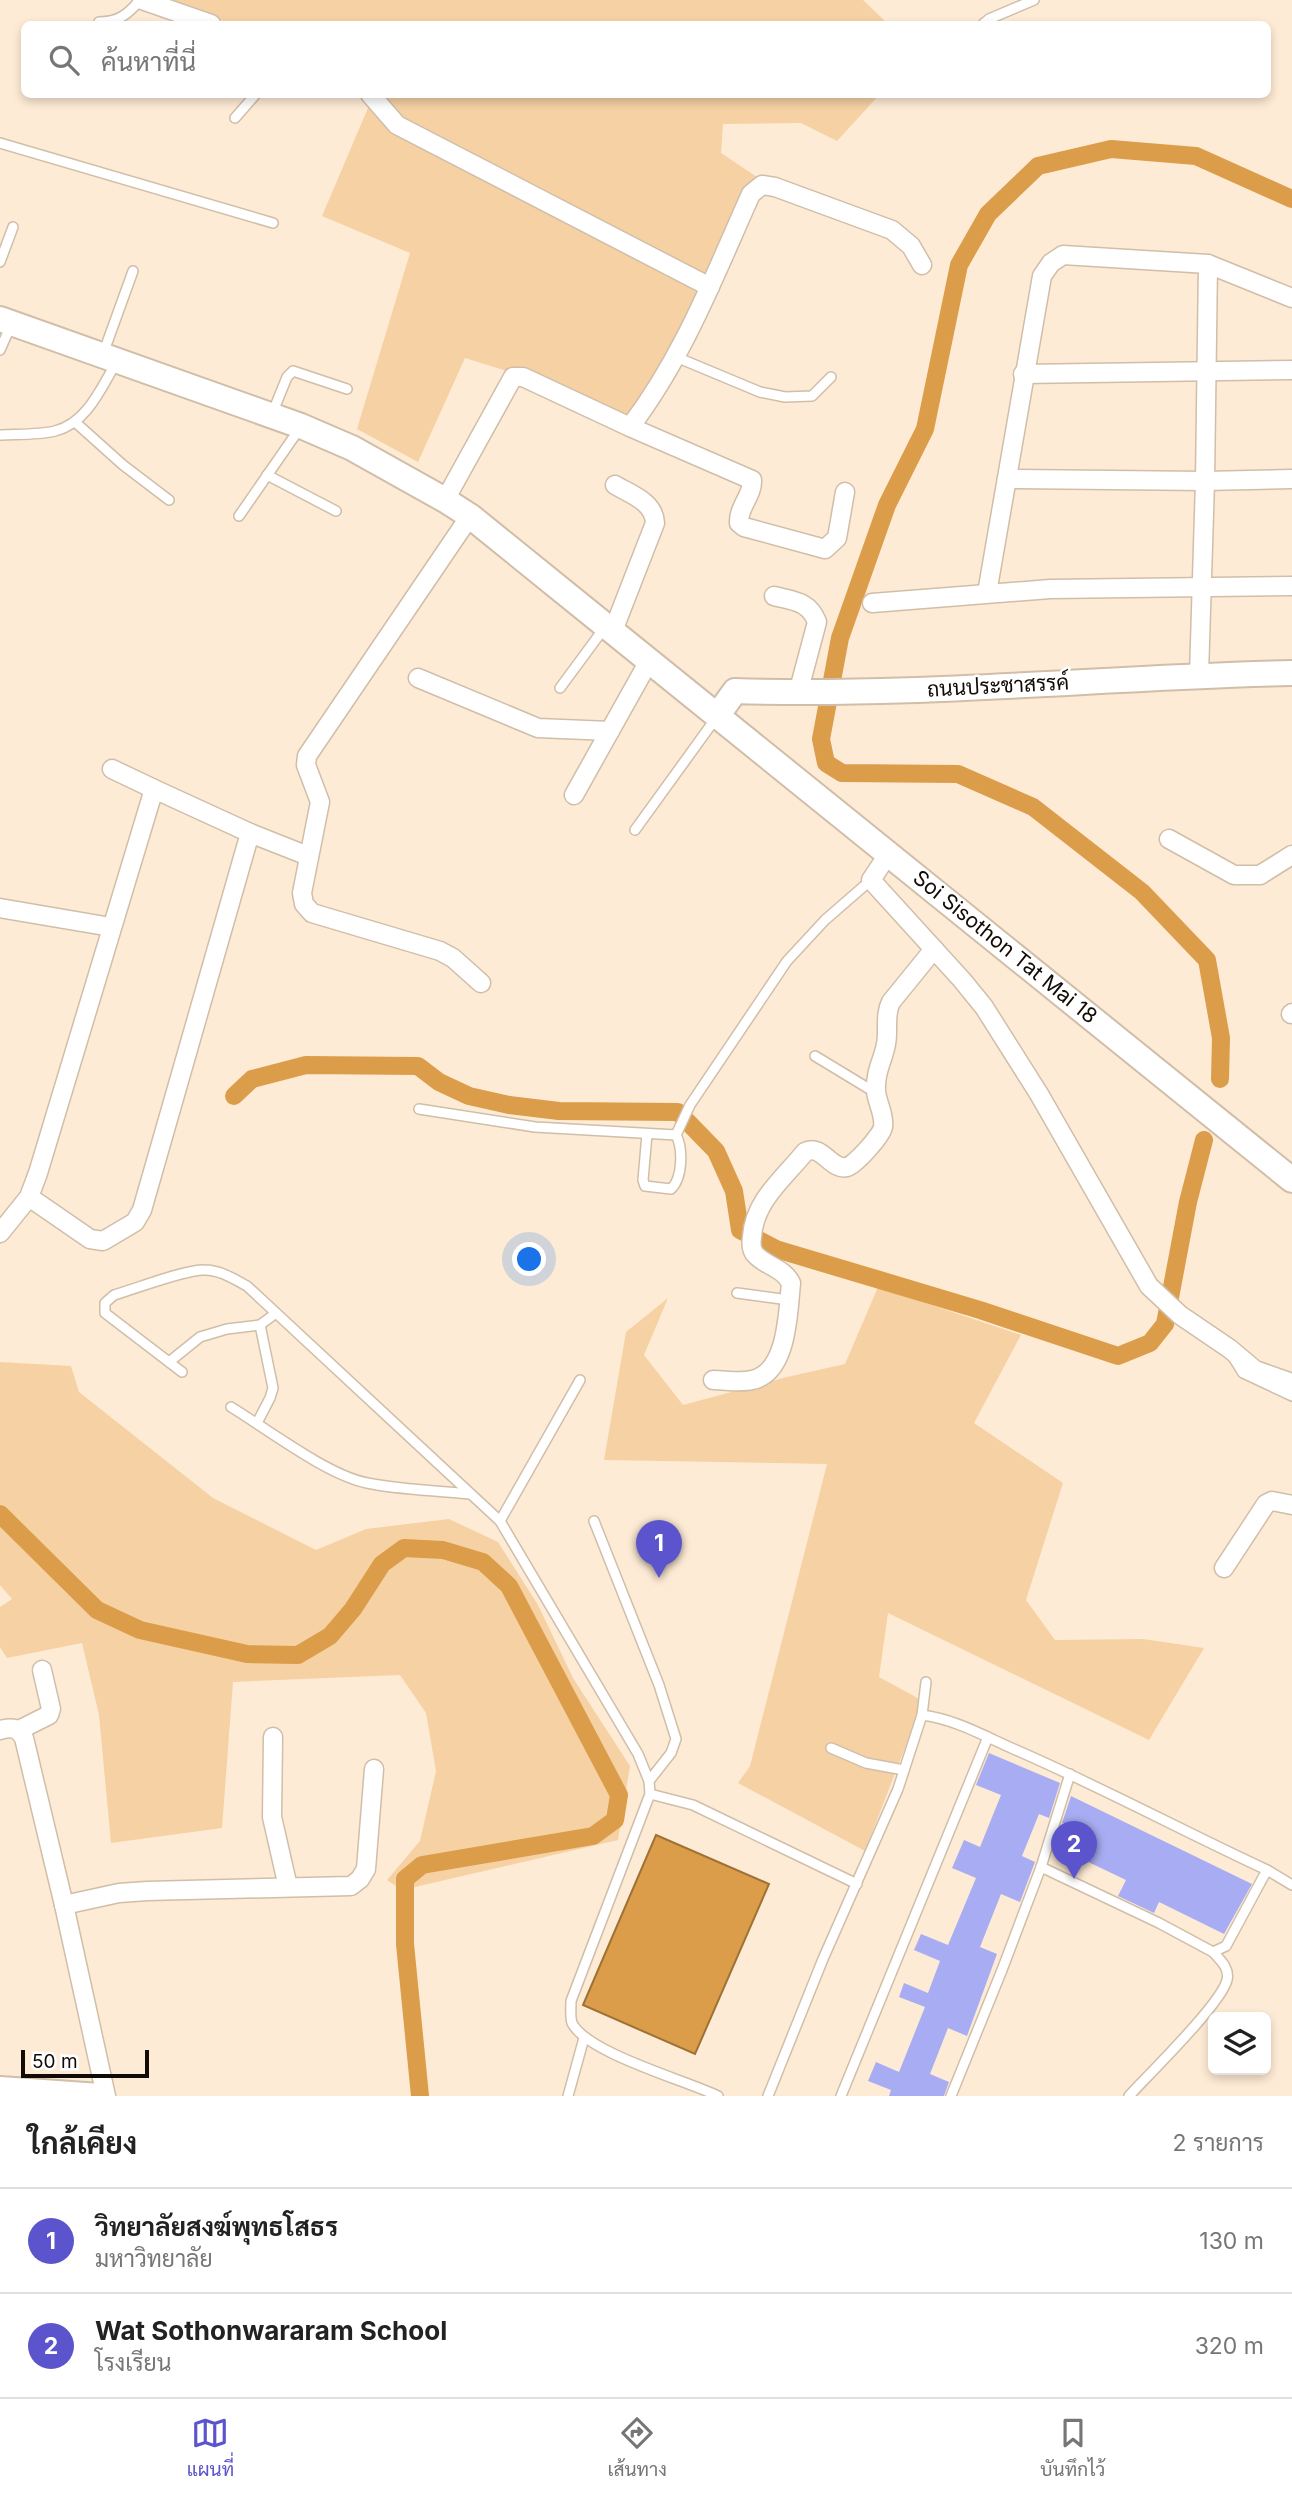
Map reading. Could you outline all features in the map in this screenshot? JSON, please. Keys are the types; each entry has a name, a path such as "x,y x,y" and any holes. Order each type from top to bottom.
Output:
{"street":[{"path":"141,0 202,21"},
{"path":"373,98 397,125 710,287"},
{"path":"630,426 652,398 677,357 751,194 762,185 775,187 892,230 911,246 922,265"},
{"path":"986,593 1042,276 1051,263 1063,255 1208,264 1292,298"},
{"path":"1199,675 1208,372 1208,264"},
{"name":"Soi Sisothon Tat Mai 18","path":"6,321 301,426 362,453 470,516 1292,1180"},
{"path":"1023,374 1292,370"},
{"path":"445,500 513,377 523,377 752,480 752,486 738,517 738,523 744,527 825,549 837,538 845,492"},
{"path":"1007,479 1292,480"},
{"path":"610,628 655,523 650,506 615,485"},
{"path":"470,516 307,756 306,765 320,802 302,893 304,904 312,913 440,951 453,958 481,983"},
{"path":"872,603 986,593 1292,586"},
{"path":"774,596 801,603 813,611 817,622 804,693"},
{"path":"574,795 649,661"},
{"name":"ถนนประชาสรรค์","path":"717,716 735,691 846,694 1199,675 1292,673"},
{"path":"418,678 538,727 610,731"},
{"path":"112,769 250,833 303,854"},
{"path":"0,1233 29,1197 154,789"},
{"path":"29,1197 90,1239 103,1241 135,1222 142,1210 250,833"},
{"path":"1169,839 1234,875 1261,875 1292,855"},
{"path":"888,853 871,880 962,980 1003,1037 1039,1094 1149,1286 1180,1315 1230,1349 1255,1370 1292,1383"},
{"path":"0,908 111,927"},
{"path":"713,1380 751,1381 767,1372 785,1341 791,1283 788,1276 755,1253 752,1233 759,1206 810,1149 816,1150 841,1167 847,1167 854,1163 881,1133 883,1119 876,1093 876,1071 886,1043 886,1011 934,949"},
{"path":"1224,1568 1266,1504 1272,1501 1292,1506"},
{"path":"19,1730 50,1715 43,1670"},
{"path":"0,1730 12,1727 19,1730 24,1738 106,2096"},
{"path":"273,1737 272,1818 288,1887"},
{"path":"64,1905 119,1893 148,1891 351,1886 360,1879 366,1869 374,1769"},
{"path":"0,2089 100,2096"}],"lane":[{"path":"116,21 141,0"},
{"path":"987,21 1034,0"},
{"path":"235,118 252,98"},
{"path":"0,143 273,223"},
{"path":"0,262 13,227"},
{"path":"0,435 56,431 75,422 91,406 110,359 133,271"},
{"path":"0,350 6,321"},
{"path":"677,357 760,392 785,397 812,396 831,377"},
{"path":"271,416 287,377 293,371 347,389"},
{"path":"75,422 123,465 169,500"},
{"path":"239,516 301,426"},
{"path":"267,475 336,511"},
{"path":"560,688 610,628"},
{"path":"635,830 717,716"},
{"path":"647,1133 643,1180 645,1185 671,1189 678,1174 681,1149 676,1135 690,1104 787,961 816,930 871,880"},
{"path":"815,1056 876,1093"},
{"path":"419,1109 536,1128 676,1135"},
{"path":"182,1372 106,1312 105,1303 114,1295 204,1269 221,1273 247,1286 500,1521 638,1754 649,1781 650,1794 571,2001 571,2021 584,2038 604,2050 718,2096"},
{"path":"737,1293 789,1300"},
{"path":"169,1362 200,1337 227,1329 260,1325 276,1312"},
{"path":"257,1423 273,1388 260,1325"},
{"path":"1230,1349 1243,1374 1292,1396"},
{"path":"500,1521 580,1380"},
{"path":"231,1407 348,1477 368,1483 470,1494"},
{"path":"594,1521 659,1685 676,1739 671,1753 649,1781"},
{"path":"768,2096 823,1959 898,1789 922,1715 926,1682"},
{"path":"922,1715 960,1725 1070,1774 1267,1870 1292,1885"},
{"path":"841,2096 988,1737"},
{"path":"831,1748 866,1763 905,1770"},
{"path":"951,2096 1041,1867 1070,1774"},
{"path":"650,1794 693,1805 857,1884"},
{"path":"1041,1867 1213,1952 1226,1966 1227,1980 1214,2004 1129,2096"},
{"path":"1213,1952 1226,1946 1267,1870"},
{"path":"568,2096 584,2038"}],"shaded area":[{"path":"164,0 863,0 885,21 224,21"},
{"path":"386,98 876,98 837,141 801,123 723,124 721,153 757,177 706,277 398,118"},
{"path":"368,108 449,156 690,282 701,293 639,409 625,418 545,383 465,358 418,462 357,429 410,253 322,216"},
{"path":"878,1287 1021,1335 974,1423 1063,1483 1026,1600 1055,1640 1143,1639 1204,1648 1149,1740 888,1613 879,1677 923,1701 865,1851 738,1783 750,1766 827,1464 604,1460 626,1332 668,1298 644,1355 683,1405 845,1364"},
{"path":"0,1362 71,1366 79,1392 213,1498 316,1550 366,1529 449,1519 498,1542 538,1605 573,1678 630,1766 618,1840 402,1890 387,1880 420,1841 436,1771 426,1713 400,1675 233,1682 222,1828 111,1843 99,1715 82,1643 7,1658 0,1647 0,1607 12,1599 0,1585"},
{"path":"656,1835 769,1884 695,2054 583,2005"}],"building":[{"path":"989,1753 1060,1783 1049,1818 1039,1814 1022,1856 1035,1862 1020,1902 1001,1894 980,1947 997,1954 967,2036 948,2028 930,2074 949,2082 944,2096 889,2096 891,2090 868,2081 876,2062 899,2072 925,2007 899,1997 904,1983 928,1993 940,1961 914,1950 921,1934 948,1945 976,1878 952,1868 964,1840 980,1847 1001,1795 976,1785"},
{"path":"1071,1796 1252,1884 1224,1934 1159,1902 1154,1913 1118,1896 1126,1880 1061,1849 1071,1827 1062,1823"}],"waterway":[{"path":"1220,1079 1221,1038 1207,960 1142,892 1033,807 958,774 842,773 826,763 821,739 840,638 887,505 925,429 959,265 988,214 1038,166 1111,149 1196,156 1292,199"},
{"path":"234,1096 252,1079 306,1065 418,1066 439,1082 469,1096 509,1105 559,1111 678,1112 716,1151 734,1191 740,1230 776,1249 980,1310 1118,1356 1150,1343 1165,1324 1188,1202 1204,1140"},
{"path":"0,1514 97,1610 140,1630 247,1654 298,1655 330,1636 353,1609 382,1564 404,1548 443,1550 483,1562 509,1586 619,1795 615,1820 593,1836 422,1865 405,1879 405,1944 420,2096"}],"place":[{"name":"วิทยาลัยสงฆ์พุทธโสธร","path":"659,1578"},
{"name":"Wat Sothonwararam School","path":"1074,1879"}]}
